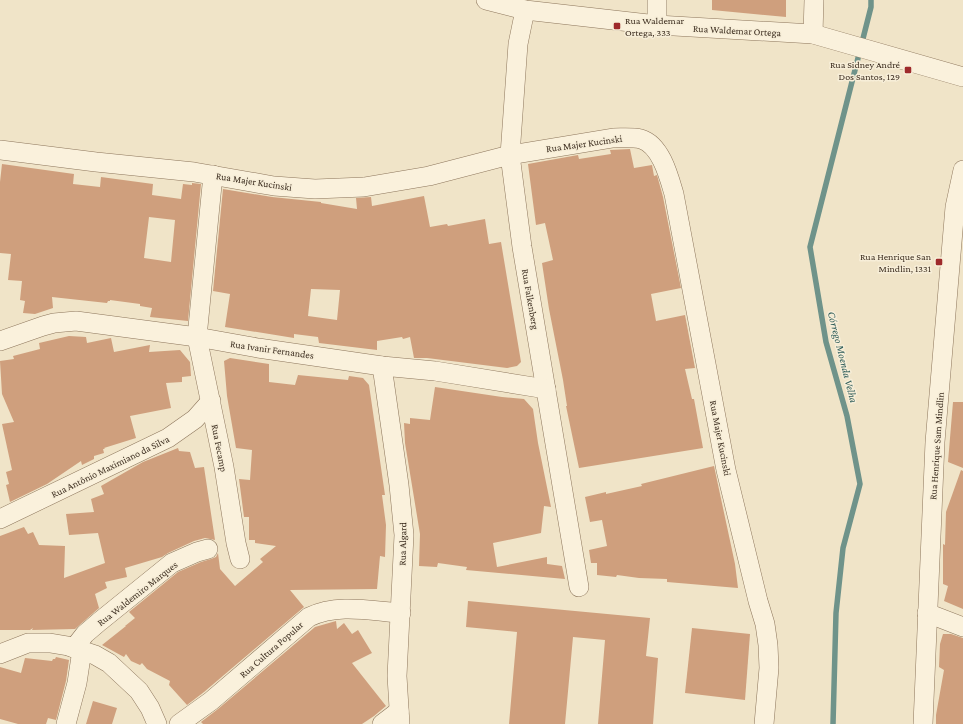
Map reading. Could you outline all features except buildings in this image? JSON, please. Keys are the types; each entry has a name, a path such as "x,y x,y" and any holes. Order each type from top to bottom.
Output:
{"street":[{"name":"Rua Waldemar Ortega","path":"486,0 657,25 813,34 963,77"},
{"path":"657,0 657,25"},
{"path":"813,34 814,0"},
{"name":"Rua Falkenberg","path":"523,5 518,44 510,155 522,246 579,587"},
{"name":"Rua Majer Kucinski","path":"0,150 213,175 274,186 315,189 364,187 429,176 510,155 550,147 613,138 628,137 648,143 653,147 663,161 674,194 726,470 765,624 769,668 764,724"},
{"name":"Rua Henrique Sam Mindlin","path":"923,724 935,442 963,170"},
{"name":"Rua Fecamp","path":"213,175 197,337 224,467 240,559"},
{"name":"Rua Ivanir Fernandes","path":"0,341 42,326 54,323 76,321 197,337 258,348 382,366 435,371 546,389"},
{"name":"Rua Algard","path":"382,366 400,485 404,535 397,676 400,718"},
{"name":"Rua Antônio Maximiano da Silva","path":"0,519 168,438 195,419 211,401"},
{"name":"Rua Waldemiro Marques","path":"78,649 85,634 172,563 196,552 208,549"},
{"name":"Rua Cultura Popular","path":"180,724 211,701 309,617 318,612 346,608 401,613"},
{"path":"927,613 963,628"},
{"path":"0,654 28,643 50,643 78,649 102,658 132,683 146,700 157,724"},
{"path":"66,724 76,683 78,649"},
{"path":"382,724 400,718"}],"waterway":[{"name":"Córrego Moenda Velha","path":"833,724 836,613 843,548 860,484 847,416 826,342 810,247 871,7 871,0"}],"place":[{"name":"Rua Waldemar Ortega, 333","path":"617,26"},
{"name":"Rua Sidney André Dos Santos, 129","path":"908,70"},
{"name":"Rua Henrique San Mindlin, 1331","path":"939,262"}]}
